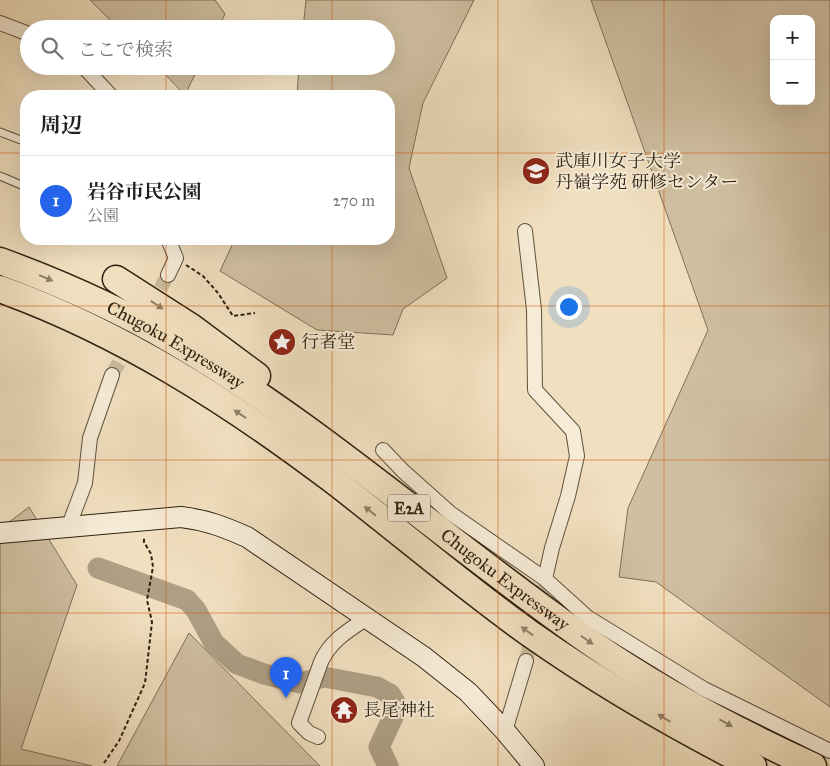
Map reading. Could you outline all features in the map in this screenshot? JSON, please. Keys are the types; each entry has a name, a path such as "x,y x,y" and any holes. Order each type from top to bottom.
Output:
{"highway":[{"name":"Chugoku Expressway","path":"0,261 81,293 174,341 262,398 394,495 504,581 600,649 706,712 813,766"},
{"path":"116,279 226,351 295,407 394,495"},
{"name":"Chugoku Expressway","path":"0,289 83,323 206,391 333,481 488,602 568,659 678,726 753,766"}],"street":[{"path":"0,23 20,31"},
{"path":"91,75 105,90"},
{"path":"525,231 534,310 536,390 573,431 577,456 545,579"},
{"path":"168,275 176,258 171,245"},
{"path":"68,528 86,484 90,438 112,375"},
{"path":"383,450 403,471 450,513 545,579 587,617 704,689 830,751"},
{"path":"0,533 181,517 204,520 247,537 424,657 468,692 505,731 534,766"},
{"path":"318,737 309,733 299,723 324,653 334,641 367,618"},
{"path":"505,731 526,661"}],"lane":[{"path":"0,132 20,140"},
{"path":"0,176 20,184"}],"path":[{"path":"176,258 203,276 234,316 255,313"},
{"path":"104,763 119,741 145,683 152,622 147,600 153,567 151,554 144,542 143,521"}],"shaded area":[{"path":"90,0 215,0 225,14 222,20 110,20"},
{"path":"306,0 474,0 423,103 409,168 447,278 403,309 393,335 317,330 220,271 232,245 395,245 395,90 297,90 298,75 395,75 395,20 304,20"},
{"path":"591,0 830,0 830,707 656,582 619,577 628,508 708,330"},
{"path":"166,75 195,75 187,90 180,90"},
{"path":"29,507 77,585 21,749 92,766 0,766 0,529"},
{"path":"189,633 320,766 117,766"}],"waterway":[{"path":"98,568 187,600 196,610 214,643 237,664 264,674 300,683 324,677 377,687 390,694 396,704 394,715 379,747 388,766"}],"tunnel":[{"path":"150,307 168,275"},
{"path":"112,375 130,343"},
{"path":"526,661 545,579"}],"place":[{"name":"武庫川女子大学 丹嶺学苑 研修センター","path":"536,171"},
{"name":"行者堂","path":"282,342"},
{"name":"岩谷市民公園","path":"286,698"},
{"name":"長尾神社","path":"344,710"}]}
